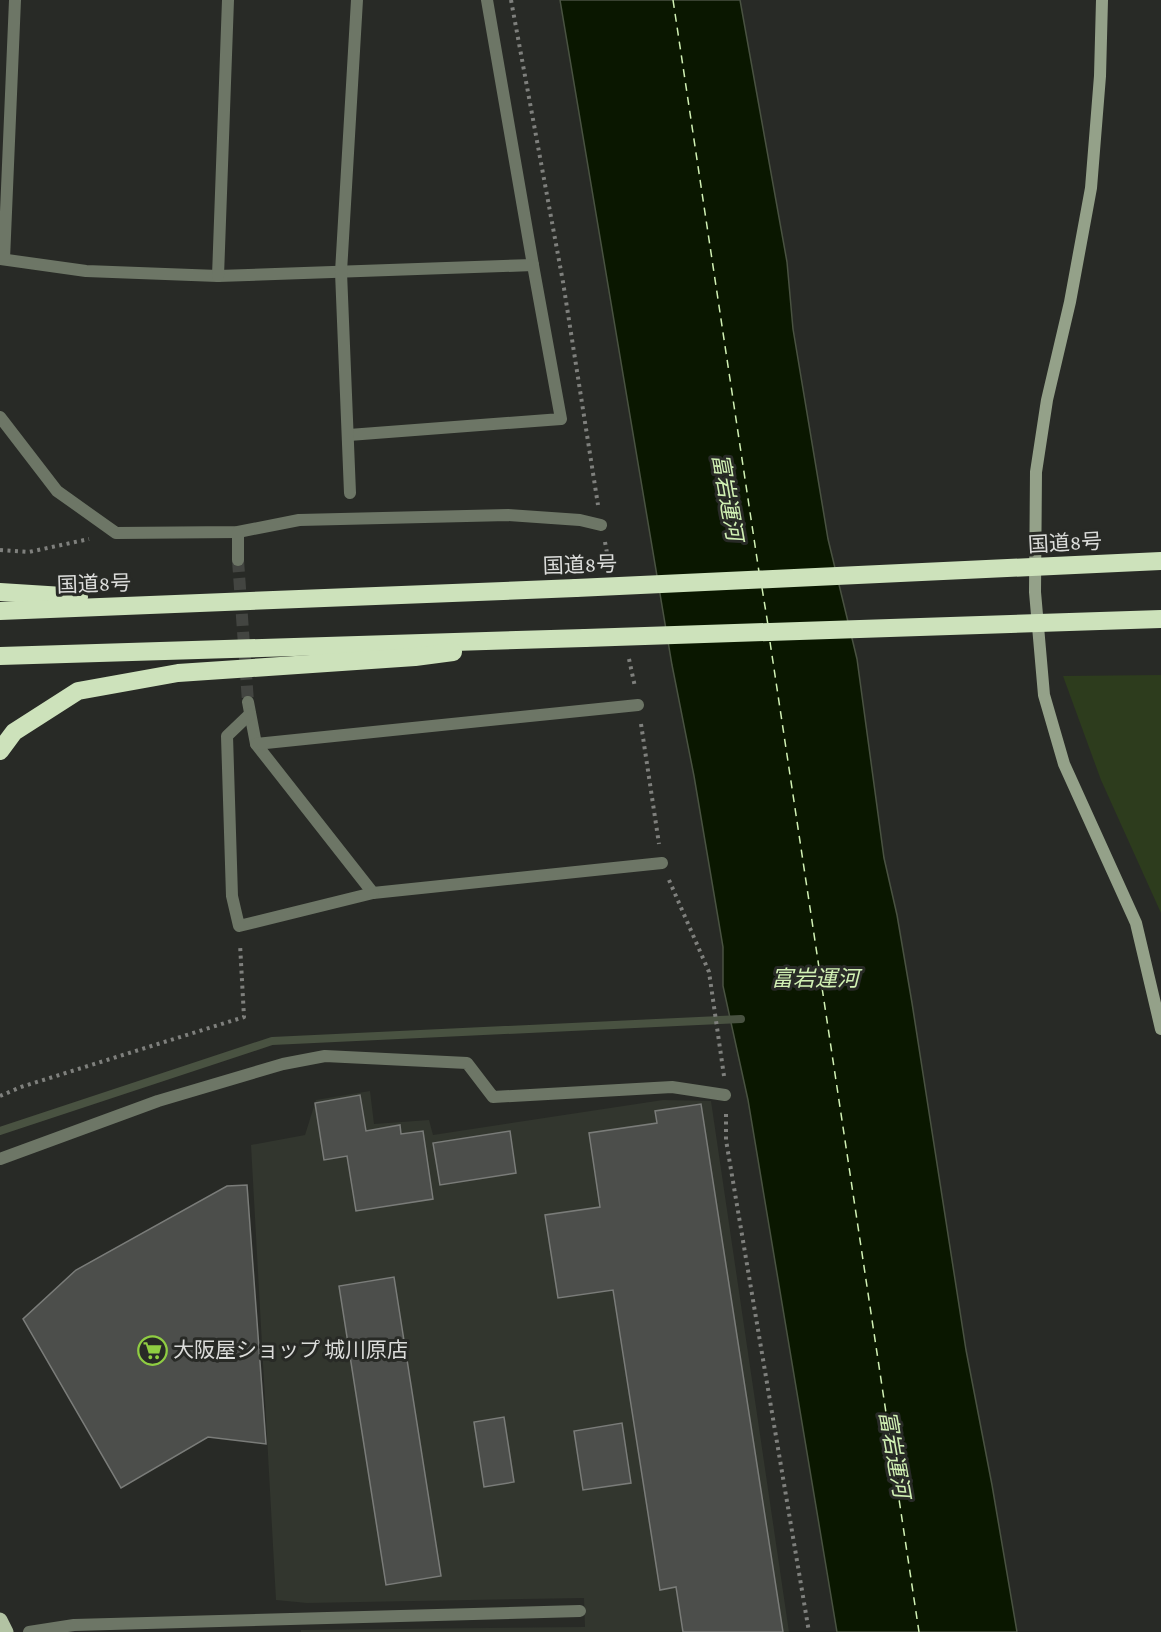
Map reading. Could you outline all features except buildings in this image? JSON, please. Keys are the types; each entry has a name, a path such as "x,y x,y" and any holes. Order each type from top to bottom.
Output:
{"highway":[{"name":"国道8号","path":"0,611 576,588 1161,561"},
{"path":"0,592 178,604"},
{"path":"0,656 1161,619"},
{"path":"0,751 14,732 78,692 178,673 415,657 541,639"}],"main road":[{"path":"0,1620 6,1632"}],"street":[{"path":"15,0 2,259 86,271 218,276 533,265"},
{"path":"218,276 228,0"},
{"path":"350,493 341,272 357,0"},
{"path":"349,435 561,419 487,0"},
{"path":"1102,0 1100,76 1091,188 1070,302 1047,400 1036,472 1035,592 1044,695 1064,764 1136,923 1161,1029"},
{"path":"0,417 57,491 116,533 238,532 300,520 508,515 580,520 601,525"},
{"path":"238,532 238,560"},
{"path":"256,744 638,705"},
{"path":"372,892 256,744 249,708 227,736 232,896 239,926 372,892 662,863"},
{"path":"0,1159 158,1101 283,1064 325,1056 466,1063 493,1097 672,1087 725,1089"},
{"path":"29,1632 74,1624 580,1611"}],"path":[{"path":"511,0 563,282 610,569"},
{"path":"0,550 29,552 116,533"},
{"path":"628,657 638,705 662,863 709,972 725,1089 726,1140 809,1632"},
{"path":"0,1096 21,1087 244,1017 239,926"}],"shaded area":[{"path":"370,1091 374,1124 429,1120 433,1135 663,1100 711,1101 789,1632 301,1632 301,1630 585,1627 584,1598 307,1603 276,1600 251,1145 305,1135 316,1100"}],"green space":[{"path":"1161,675 1161,913 1101,780 1063,676"}],"water":[{"name":"富岩運河","path":"560,0 740,0 787,262 793,329 828,539 857,659 884,858 897,915 966,1350 1017,1632 837,1632 748,1100 723,986 723,947 694,776 672,665"}],"waterway":[{"path":"0,1131 272,1041 741,1019"}],"ferry route":[{"path":"673,0 759,572"},
{"path":"762,588 768,625"},
{"path":"770,642 919,1632"}],"tunnel":[{"path":"238,560 248,702"}],"place":[{"name":"大阪屋ショップ 城川原店","path":"152,1350"}]}
